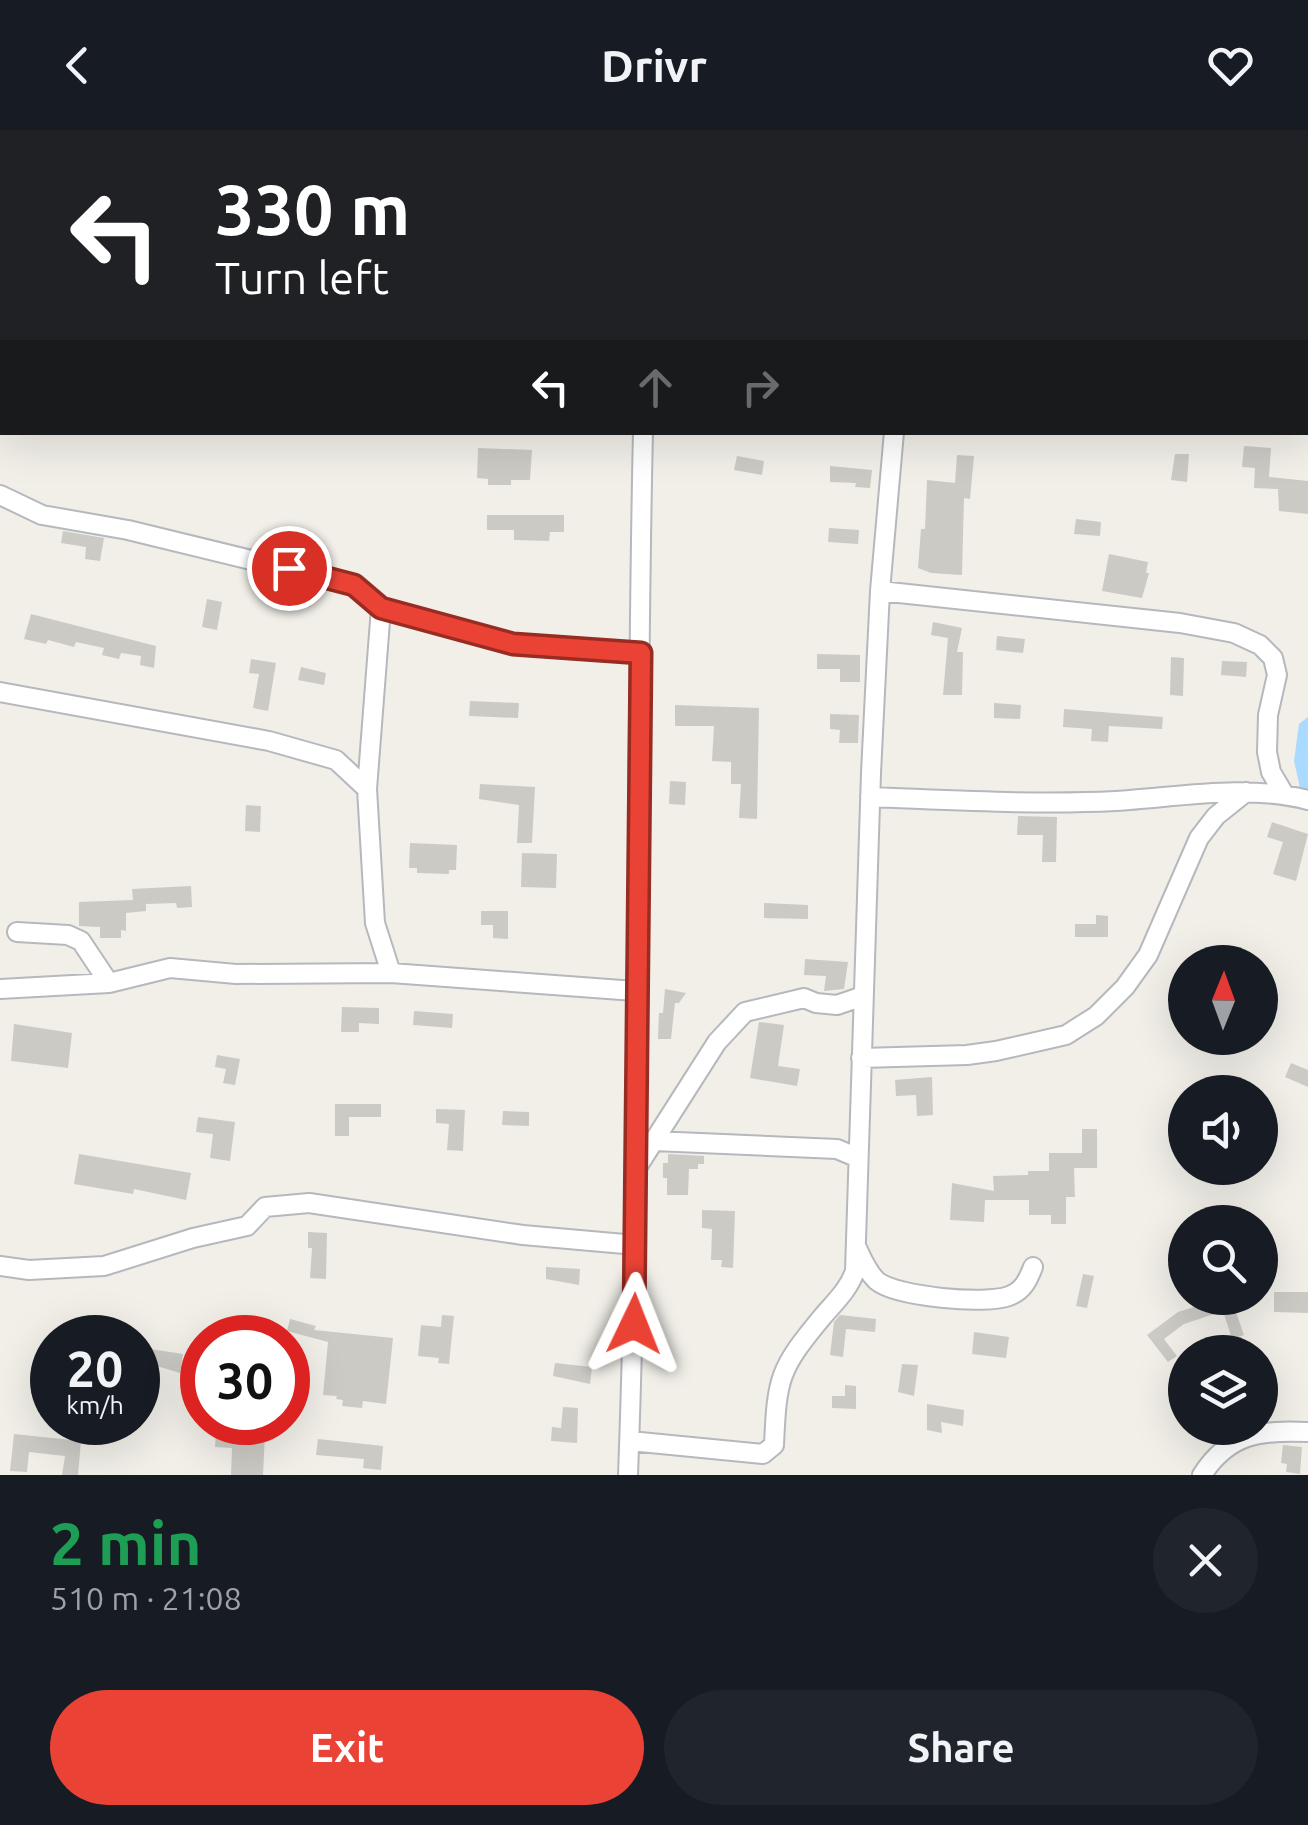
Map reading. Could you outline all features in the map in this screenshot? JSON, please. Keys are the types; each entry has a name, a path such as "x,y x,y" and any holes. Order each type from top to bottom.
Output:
{"street":[{"path":"628,1475 636,1245 635,991 643,435"},
{"path":"630,1441 735,1453 770,1452 783,1370 852,1280 857,1247 856,1156 880,591 894,435"},
{"path":"0,495 42,514 128,530 354,585 381,608 513,644 641,653"},
{"path":"880,591 1180,623 1234,632 1260,645 1273,658 1276,675 1268,715 1268,752 1271,772 1284,794"},
{"path":"381,608 367,789 375,923 391,973"},
{"path":"0,692 270,742 336,760 367,789"},
{"path":"870,798 1113,801 1246,792 1308,800"},
{"path":"861,1058 996,1051 1066,1035 1096,1016 1125,987 1148,955 1198,838 1216,816 1246,792"},
{"path":"17,932 68,936 81,941 109,983"},
{"path":"0,989 109,983 170,968 236,974 391,973 635,991"},
{"path":"636,1170 716,1042 746,1012 804,998 816,1004 838,1005 863,996"},
{"path":"654,1141 837,1150 856,1156"},
{"path":"0,1266 29,1270 104,1266 247,1226 266,1207 309,1203 523,1235 636,1245"},
{"path":"857,1247 877,1281 927,1295 1006,1298 1026,1285 1033,1267"},
{"path":"1202,1475 1214,1457 1236,1440 1258,1434 1308,1432"}],"water":[{"path":"1308,717 1308,792 1300,788 1294,761 1299,724"}],"building":[{"path":"1244,446 1271,448 1269,477 1308,481 1308,514 1279,511 1278,489 1254,488 1255,468 1242,467"},
{"path":"478,448 532,450 530,480 488,485 488,479 477,478"},
{"path":"1175,454 1189,454 1187,482 1171,480"},
{"path":"957,455 974,456 970,499 964,498 962,575 931,573 918,568 927,480 955,483"},
{"path":"737,456 764,461 762,475 734,470"},
{"path":"830,466 872,470 870,488 830,482"},
{"path":"487,515 564,515 564,532 550,532 549,541 514,540 514,530 487,530"},
{"path":"1076,519 1101,522 1100,536 1074,534"},
{"path":"829,528 859,530 858,544 828,542"},
{"path":"63,531 104,538 100,561 85,559 86,547 61,543"},
{"path":"1109,554 1148,562 1142,598 1102,591"},
{"path":"207,599 222,602 217,630 202,627"},
{"path":"31,614 156,646 154,668 140,665 141,656 121,653 119,659 102,655 104,648 76,642 74,647 24,639"},
{"path":"933,622 962,628 957,652 963,652 962,695 943,695 948,638 931,635"},
{"path":"997,636 1025,639 1023,653 996,650"},
{"path":"817,654 860,655 860,682 840,682 840,669 817,669"},
{"path":"1171,657 1184,658 1183,696 1170,695"},
{"path":"251,659 276,663 268,711 253,708 259,674 249,673"},
{"path":"1222,661 1247,662 1246,677 1221,675"},
{"path":"301,667 326,673 324,685 298,680"},
{"path":"470,701 519,703 518,718 469,716"},
{"path":"994,703 1021,705 1020,719 994,718"},
{"path":"675,705 759,708 757,819 739,818 741,784 731,784 731,762 712,761 714,726 675,726"},
{"path":"1064,709 1163,717 1162,729 1109,726 1108,742 1091,741 1092,729 1063,727"},
{"path":"830,714 859,715 858,743 839,743 840,730 830,729"},
{"path":"670,781 686,782 685,805 669,804"},
{"path":"480,784 535,787 532,843 517,843 519,805 479,799"},
{"path":"246,805 261,806 260,832 245,831"},
{"path":"1018,816 1057,817 1056,862 1042,862 1043,835 1017,835"},
{"path":"1272,822 1308,834 1296,881 1273,874 1283,842 1267,837"},
{"path":"410,843 457,845 456,870 449,870 449,874 417,873 417,868 409,868"},
{"path":"522,853 557,854 556,888 521,887"},
{"path":"191,886 192,907 146,904 146,911 126,913 126,931 121,930 121,938 100,938 100,927 79,926 79,902 133,900 132,889"},
{"path":"764,903 808,905 808,919 764,918"},
{"path":"481,911 508,911 508,939 493,938 493,925 481,925"},
{"path":"1096,915 1108,916 1108,937 1075,937 1075,924 1096,924"},
{"path":"805,959 848,962 844,989 824,991 826,976 804,975"},
{"path":"665,989 686,993 675,1003 671,1039 658,1039 659,1013 663,1013"},
{"path":"342,1007 379,1008 379,1024 359,1023 359,1032 341,1032"},
{"path":"414,1011 453,1014 452,1028 413,1025"},
{"path":"759,1022 784,1025 778,1066 800,1069 797,1086 750,1078"},
{"path":"14,1024 72,1033 68,1068 11,1061"},
{"path":"217,1055 240,1059 235,1085 223,1083 226,1069 215,1067"},
{"path":"1291,1063 1308,1070 1308,1087 1285,1077"},
{"path":"932,1077 933,1115 917,1116 916,1095 896,1096 895,1080"},
{"path":"335,1104 381,1104 381,1117 349,1117 349,1136 335,1136"},
{"path":"436,1109 465,1110 463,1151 447,1150 449,1124 436,1123"},
{"path":"503,1111 529,1112 529,1126 502,1125"},
{"path":"198,1117 235,1122 230,1161 210,1158 213,1134 196,1132"},
{"path":"1082,1129 1097,1129 1097,1168 1074,1168 1075,1197 1066,1197 1066,1224 1051,1224 1051,1215 1029,1215 1029,1200 985,1200 984,1222 950,1220 952,1183 994,1191 993,1176 1049,1171 1049,1153 1082,1153"},
{"path":"79,1154 191,1173 186,1200 134,1189 133,1194 74,1184"},
{"path":"668,1154 704,1156 704,1164 689,1169 688,1195 667,1195 663,1163 668,1163"},
{"path":"702,1210 735,1211 733,1268 721,1267 722,1260 711,1260 712,1229 702,1228"},
{"path":"308,1232 327,1233 326,1279 310,1278 312,1248 308,1248"},
{"path":"546,1267 580,1269 579,1285 546,1279"},
{"path":"1083,1274 1094,1276 1087,1308 1076,1306"},
{"path":"1278,1292 1308,1292 1308,1313 1278,1312"},
{"path":"442,1315 454,1316 449,1364 438,1363 439,1358 418,1356 421,1325 441,1327"},
{"path":"840,1315 876,1319 875,1332 846,1329 843,1357 830,1355 834,1322"},
{"path":"1174,1315 1211,1315 1184,1324 1164,1339 1168,1344 1168,1362 1147,1335"},
{"path":"1224,1315 1237,1315 1244,1335 1231,1335"},
{"path":"310,1324 316,1326 314,1330 393,1338 386,1404 363,1401 362,1408 342,1406 343,1400 336,1399 337,1396 323,1395 328,1342 310,1337"},
{"path":"974,1332 1009,1337 1006,1358 972,1354"},
{"path":"160,1351 180,1354 180,1373 160,1367"},
{"path":"555,1363 592,1367 590,1384 553,1376"},
{"path":"902,1364 918,1365 914,1396 898,1392"},
{"path":"845,1385 856,1386 856,1409 832,1408 832,1396 845,1396"},
{"path":"927,1404 964,1410 963,1426 941,1422 942,1433 927,1430"},
{"path":"563,1407 578,1408 577,1443 551,1441 552,1427 561,1428"},
{"path":"14,1434 30,1436 30,1445 81,1445 78,1475 62,1475 65,1456 29,1452 27,1472 10,1471"},
{"path":"318,1439 383,1446 381,1470 363,1468 364,1459 316,1455"},
{"path":"264,1445 263,1475 231,1475 232,1448 215,1447"},
{"path":"1283,1445 1302,1447 1300,1474 1286,1472 1287,1464 1281,1463"}],"route":[{"path":"289,568 354,585 381,608 513,644 641,653 634,1324"}]}
